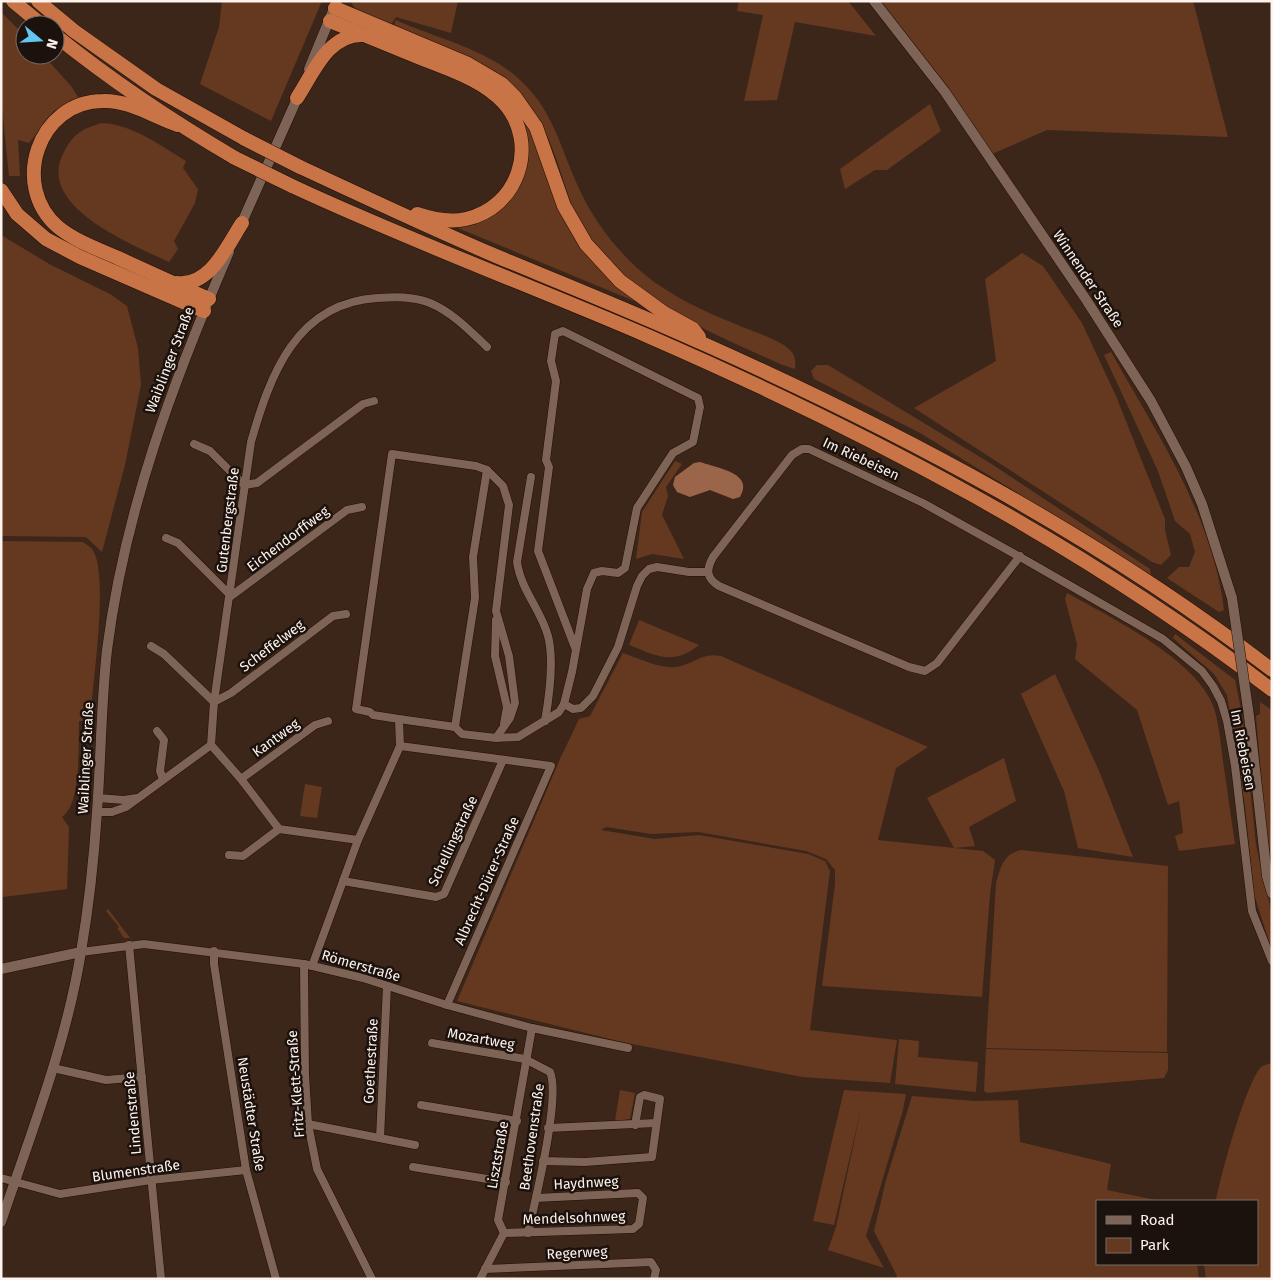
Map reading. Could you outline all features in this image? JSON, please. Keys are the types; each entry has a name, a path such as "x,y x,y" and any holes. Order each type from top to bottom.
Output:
{"highway":[{"path":"13,1 30,15"},
{"path":"38,1 74,31 128,71 245,140 496,256 703,344 884,430 996,491 1147,583 1272,670"},
{"path":"334,10 366,36 484,86 496,95 511,113 519,130 522,160 514,183 507,195 487,211 464,220 449,221 404,209 390,208"},
{"path":"334,10 468,64 502,84 515,96 536,127 564,206 586,244 620,280 664,313 693,329 703,344"},
{"path":"297,98 332,45 345,38 366,36"},
{"path":"65,44 178,125 235,158 292,186 648,336 877,445 1005,514 1098,571 1185,628 1272,690"},
{"path":"178,125 118,103 103,101 88,103 61,115 42,138 34,164 37,194 48,217 58,227 88,245 171,282 206,305"},
{"path":"1,190 17,214 46,239 80,257 206,305"},
{"path":"171,282 191,282 204,276 212,268 242,223"}],"street":[{"name":"Winnender Straße","path":"874,1 945,92 1134,373 1186,468 1202,504 1232,598 1243,659 1267,876 1272,893"},
{"name":"Waiblinger Straße","path":"1,1222 53,1068 81,952 88,909 97,812 107,651 125,547 162,417 206,305 334,10"},
{"name":"Gutenbergstraße","path":"211,745 214,702 231,596 251,442 258,419 284,358 304,329 314,319 328,310 368,299 399,297 418,300 439,308 459,321 487,347"},
{"path":"502,729 507,707 495,656 496,610 509,505 502,486 487,470 476,466 392,454 356,709 370,712 373,715 455,727 462,734 496,738 518,737 559,712 564,704 576,650 587,589 594,573 602,571 618,573 625,568 637,508 673,453 693,442 700,402 690,394 563,331 556,334 551,361 556,381 546,460 549,467 538,551 576,650"},
{"path":"194,444 210,451 244,485 257,483 363,404 374,401"},
{"name":"Im Riebeisen","path":"708,572 713,557 792,455 802,449 818,452 924,503 1020,556 1163,640 1202,671 1213,686 1227,721 1240,800 1248,890 1252,911 1272,961"},
{"path":"455,727 475,598 473,558 487,470"},
{"path":"531,477 517,562 519,576 548,635 550,663 545,721"},
{"name":"Eichendorffweg","path":"231,596 347,510 362,507"},
{"path":"166,538 178,543 231,596"},
{"path":"564,704 574,709 581,708 593,696 618,647 642,576 649,569 657,567 689,572 708,572 713,582 727,590 909,667 925,671 937,663 1020,556"},
{"path":"496,610 509,656 515,703 510,718 496,738"},
{"name":"Scheffelweg","path":"214,702 231,693 333,616 346,614"},
{"path":"151,646 164,654 214,702"},
{"path":"399,719 400,746 503,760"},
{"name":"Kantweg","path":"241,779 315,725 328,721"},
{"path":"157,731 164,740 160,772 164,779"},
{"path":"97,812 119,811 211,745 241,779 279,829"},
{"name":"Fritz-Klett-Straße","path":"372,1279 318,1169 308,1124 305,1074 308,965 358,840 400,746"},
{"name":"Albrecht-Dürer-Straße","path":"446,1005 551,766 503,760"},
{"name":"Schellingstraße","path":"342,881 436,897 444,894 503,760"},
{"path":"98,798 124,800 141,796"},
{"path":"228,855 243,856 279,829 358,840"},
{"name":"Römerstraße","path":"81,952 128,945 158,945 308,965 532,1028 628,1048"},
{"name":"Lindenstraße","path":"128,945 161,1279"},
{"name":"Neustädter Straße","path":"214,951 214,964 246,1170 276,1279"},
{"path":"1,969 81,952"},
{"name":"Goethestraße","path":"380,1138 387,986"},
{"name":"Lisztstraße","path":"504,1233 498,1220 532,1028"},
{"name":"Mozartweg","path":"432,1043 525,1059"},
{"name":"Beethovenstraße","path":"525,1059 550,1072 554,1081 543,1161 528,1233"},
{"path":"53,1068 106,1080 142,1077"},
{"path":"543,1161 585,1162 652,1157 656,1123 661,1102 657,1098 644,1095 638,1102 635,1125"},
{"path":"421,1105 517,1121"},
{"path":"548,1128 656,1123"},
{"path":"308,1124 415,1145"},
{"path":"413,1167 506,1182"},
{"name":"Blumenstraße","path":"1,1178 60,1194 151,1180 246,1170"},
{"name":"Haydnweg","path":"536,1198 638,1193"},
{"name":"Mendelsohnweg","path":"504,1233 633,1229 639,1224 643,1198 638,1193"},
{"path":"480,1279 504,1233"},
{"name":"Regerweg","path":"485,1269 651,1262 656,1270 654,1279"}],"green space":[{"path":"222,1 322,1 271,121 200,84 219,27"},
{"path":"351,1 458,1 451,33 396,17 391,25 362,14 353,6"},
{"path":"739,1 848,1 876,36 795,22 777,100 744,101 763,15 737,11"},
{"path":"881,1 1193,1 1228,137 1047,130 992,154 949,90"},
{"path":"1,12 15,26 15,65 52,65 78,97 54,111 29,143 18,140 20,176 9,176 1,98"},
{"path":"346,19 454,62 475,72 509,96 529,124 553,188 579,240 605,272 644,305 453,226 485,216 502,204 516,187 521,177 526,156 522,123 517,113 504,96 479,79 345,22"},
{"path":"396,20 491,59 519,79 531,91 548,115 583,197 605,233 623,254 654,282 676,296 709,313 772,339 786,347 793,355 795,369 730,341 681,316 636,286 615,268 597,248 579,220 548,138 535,114 519,94 502,78 483,66 462,55 393,27"},
{"path":"930,104 941,131 887,170 875,170 845,189 840,169"},
{"path":"102,123 136,132 186,161 183,168 198,189 195,203 174,241 178,249 169,262 112,234 92,221 75,206 63,190 58,172 64,152 75,136 89,127"},
{"path":"1,235 51,265 110,294 127,306 138,348 141,385 125,465 102,552 86,537 1,536"},
{"path":"1022,253 1043,266 1082,323 1116,396 1165,519 1165,530 1171,555 1161,565 1152,562 914,408 996,361 985,279"},
{"path":"1111,352 1164,444 1195,508 1208,541 1218,575 1224,610 1219,612 1167,578 1179,567 1189,567 1195,552 1190,534 1175,521 1158,471 1104,355"},
{"path":"817,365 828,365 990,463 1150,569 1151,575 920,433 814,379 811,371"},
{"path":"675,461 682,464 666,487 668,496 662,515 684,559 652,554 636,559 642,512"},
{"path":"1,541 83,542 92,549 97,562 100,581 100,605 90,721 79,721 76,787 73,800 62,817 69,827 67,889 3,897 1,881"},
{"path":"1067,593 1151,642 1190,673 1205,690 1214,708 1220,734 1235,844 1179,851 1175,836 1183,833 1179,801 1168,805 1137,710 1075,659 1077,644 1065,599"},
{"path":"639,620 699,645 690,651 673,657 648,653 629,645"},
{"path":"1175,634 1235,680 1243,719 1256,845 1272,915 1272,951 1254,894 1245,806 1227,695 1214,674 1173,638"},
{"path":"623,653 656,665 670,667 683,666 703,657 721,656 928,747 896,768 878,840 983,851 995,860 990,894 982,997 822,986 835,884 835,870 826,859 806,851 698,832 651,834 606,827 601,830 655,839 699,835 808,854 825,861 830,871 810,1030 897,1040 890,1083 802,1077 622,1042 457,1001 560,759 579,719 590,716"},
{"path":"1055,674 1099,771 1133,857 1078,848 1064,791 1021,694"},
{"path":"1260,702 1272,710 1272,865 1264,809 1256,716 1260,714"},
{"path":"1004,758 1016,801 969,827 975,846 954,848 927,798"},
{"path":"305,784 322,787 317,818 300,816"},
{"path":"1021,850 1168,866 1167,1052 986,1048 996,883 1006,858"},
{"path":"108,909 130,938 124,938 117,928 119,927 106,911"},
{"path":"899,1039 919,1041 918,1057 978,1062 976,1092 895,1084"},
{"path":"986,1049 1168,1053 1168,1070 1164,1078 987,1093 984,1091"},
{"path":"1272,1063 1272,1279 1206,1279 1204,1265 1258,1265 1258,1200 1216,1200 1241,1110 1255,1076 1261,1067"},
{"path":"620,1090 635,1093 630,1119 615,1121"},
{"path":"844,1090 906,1094 866,1236 884,1268 828,1250 836,1227 861,1109 834,1225 813,1221"},
{"path":"912,1096 975,1101 1018,1100 1020,1142 1111,1164 1107,1190 1156,1200 1096,1200 1096,1265 1197,1265 1199,1279 896,1279 897,1276 874,1231 886,1180"}],"shaded area":[{"path":"700,462 724,469 738,477 742,482 743,489 740,497 733,499 710,490 690,497 677,492 673,485 675,477 694,463"}]}
